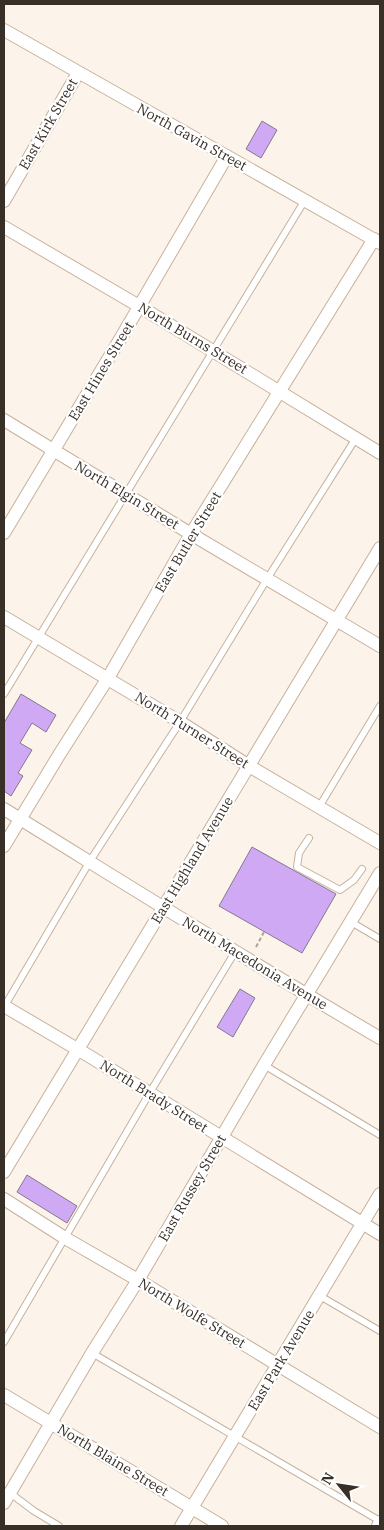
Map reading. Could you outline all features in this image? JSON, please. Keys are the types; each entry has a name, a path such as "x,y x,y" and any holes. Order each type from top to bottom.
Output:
{"street":[{"name":"North Gavin Street","path":"4,30 377,241"},
{"name":"East Kirk Street","path":"4,202 78,73"},
{"name":"East Hines Street","path":"4,533 226,156"},
{"name":"North Burns Street","path":"4,227 213,350 380,453"},
{"name":"East Butler Street","path":"4,846 108,678 191,534 280,391 377,241"},
{"name":"North Elgin Street","path":"4,420 380,646"},
{"name":"East Highland Avenue","path":"4,1172 380,548"},
{"name":"North Turner Street","path":"4,617 380,843"},
{"name":"North Macedonia Avenue","path":"4,809 235,952 380,1038"},
{"name":"East Russey Street","path":"7,1498 264,1065 352,922 380,872"},
{"name":"North Brady Street","path":"4,1007 380,1234"},
{"name":"East Park Avenue","path":"181,1526 380,1194"},
{"name":"North Wolfe Street","path":"4,1199 65,1238 138,1280 380,1427"},
{"name":"North Blaine Street","path":"4,1394 222,1526"},
{"path":"378,1526 380,1521"}],"lane":[{"path":"4,694 305,200"},
{"path":"4,1007 90,861 180,722 356,438"},
{"path":"319,807 380,706"},
{"path":"309,838 299,852 297,867 307,873 340,890 354,880 362,869"},
{"path":"352,922 380,939"},
{"path":"4,1342 148,1094 235,952"},
{"path":"264,1065 380,1135"},
{"path":"320,1296 380,1330"},
{"path":"92,1353 380,1521"},
{"path":"7,1498 59,1526"}],"path":[{"path":"256,947 264,932"}],"building":[{"path":"262,121 277,130 261,158 246,149"},
{"path":"21,694 56,715 46,732 32,723 20,743 32,750 18,773 23,776 11,796 4,791 4,723"},
{"path":"252,847 336,894 302,953 219,906"},
{"path":"240,989 255,998 233,1037 217,1027"},
{"path":"27,1175 77,1206 67,1223 17,1192"}]}
